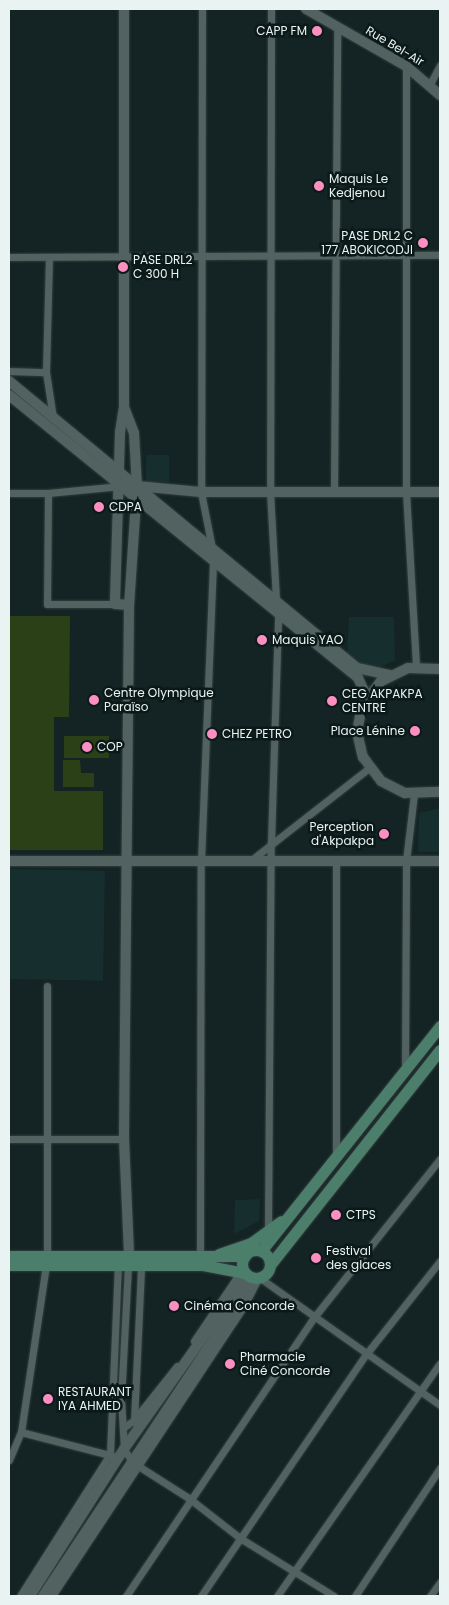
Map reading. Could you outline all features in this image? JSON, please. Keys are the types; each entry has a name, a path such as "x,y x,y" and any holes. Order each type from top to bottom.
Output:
{"main road":[{"path":"261,1251 440,1026"},
{"path":"125,1262 140,1266 210,1266 251,1276 267,1272 270,1264 438,1056"},
{"path":"206,1256 243,1246 268,1230 302,1201"},
{"path":"9,1265 47,1261 125,1262 206,1256 245,1256 252,1251 261,1251 268,1257 270,1264"},
{"path":"9,1256 47,1261"},
{"path":"245,1256 242,1265 251,1276"}],"street":[{"path":"115,604 121,486 120,433 124,407 124,9"},
{"path":"202,9 201,492 212,548"},
{"path":"271,9 270,492 276,600"},
{"name":"Rue Bel-Air","path":"306,9 406,66 430,84 440,95"},
{"path":"334,492 337,26"},
{"path":"430,84 440,65"},
{"path":"406,66 406,492 416,667"},
{"path":"9,257 440,255"},
{"path":"49,256 46,372 54,418"},
{"path":"9,371 46,372"},
{"path":"9,381 356,668 390,675"},
{"path":"9,395 136,500 358,678 364,691 364,704 358,738 369,768 389,786 414,794 440,792"},
{"path":"124,407 134,433 137,486 129,605 124,1139 125,1262 121,1398 124,1449 135,1464 190,1500 240,1538 334,1596"},
{"path":"9,493 48,493 121,486"},
{"path":"137,486 201,492 440,492"},
{"path":"48,493 47,604 129,605"},
{"path":"206,1256 201,861 212,561"},
{"path":"268,1230 271,843 278,615"},
{"path":"364,704 372,690 390,675 416,667 440,669"},
{"path":"250,861 369,768"},
{"path":"404,1072 406,860 414,794"},
{"path":"9,861 440,860"},
{"path":"336,861 336,1158"},
{"path":"9,1460 22,1432 47,1261 47,986"},
{"path":"9,1139 124,1139"},
{"path":"126,1596 315,1316 440,1159"},
{"path":"201,1596 367,1353 440,1261"},
{"path":"30,1596 114,1456 125,1262"},
{"path":"140,1266 134,1420 135,1436 140,1451"},
{"path":"123,1428 134,1420 251,1276"},
{"path":"251,1276 315,1316 440,1405"},
{"path":"20,1596 114,1456 124,1449 135,1436 251,1276"},
{"path":"52,1596 135,1464 140,1451 251,1276"},
{"path":"43,1596 244,1306 251,1276"},
{"path":"276,1596 419,1390 440,1363"},
{"path":"22,1432 114,1456"},
{"path":"354,1596 440,1468"},
{"path":"430,1596 438,1591 440,1582"}],"shaded area":[{"path":"146,455 169,455 169,482 146,482"},
{"path":"349,617 394,617 395,660 377,669 364,668 347,656"},
{"path":"440,808 440,852 418,852 419,813"},
{"path":"9,869 105,871 103,981 9,979"},
{"path":"260,1199 259,1221 234,1234 235,1200"}],"green space":[{"path":"9,616 70,616 69,717 54,717 54,791 103,791 103,850 9,850"},
{"name":"COP","path":"64,736 109,736 109,758 64,758"},
{"path":"63,760 80,760 81,773 94,773 94,787 63,787"}],"place":[{"name":"CAPP FM","path":"317,31"},
{"name":"Maquis Le Kedjenou","path":"319,186"},
{"name":"PASE DRL2 C 177 ABOKICODJI","path":"423,243"},
{"name":"PASE DRL2 C 300 H","path":"123,267"},
{"name":"CDPA","path":"99,507"},
{"name":"Maquis YAO","path":"262,640"},
{"name":"Centre Olympique Paraïso","path":"94,700"},
{"name":"CEG AKPAKPA CENTRE","path":"332,701"},
{"name":"Place Lénine","path":"415,731"},
{"name":"CHEZ PETRO","path":"212,734"},
{"name":"COP","path":"87,747"},
{"name":"Perception d'Akpakpa","path":"384,834"},
{"name":"CTPS","path":"336,1215"},
{"name":"Festival des glaces","path":"316,1258"},
{"name":"Cinéma Concorde","path":"174,1306"},
{"name":"Pharmacie Ciné Concorde","path":"230,1364"},
{"name":"RESTAURANT IYA AHMED","path":"48,1399"}]}
